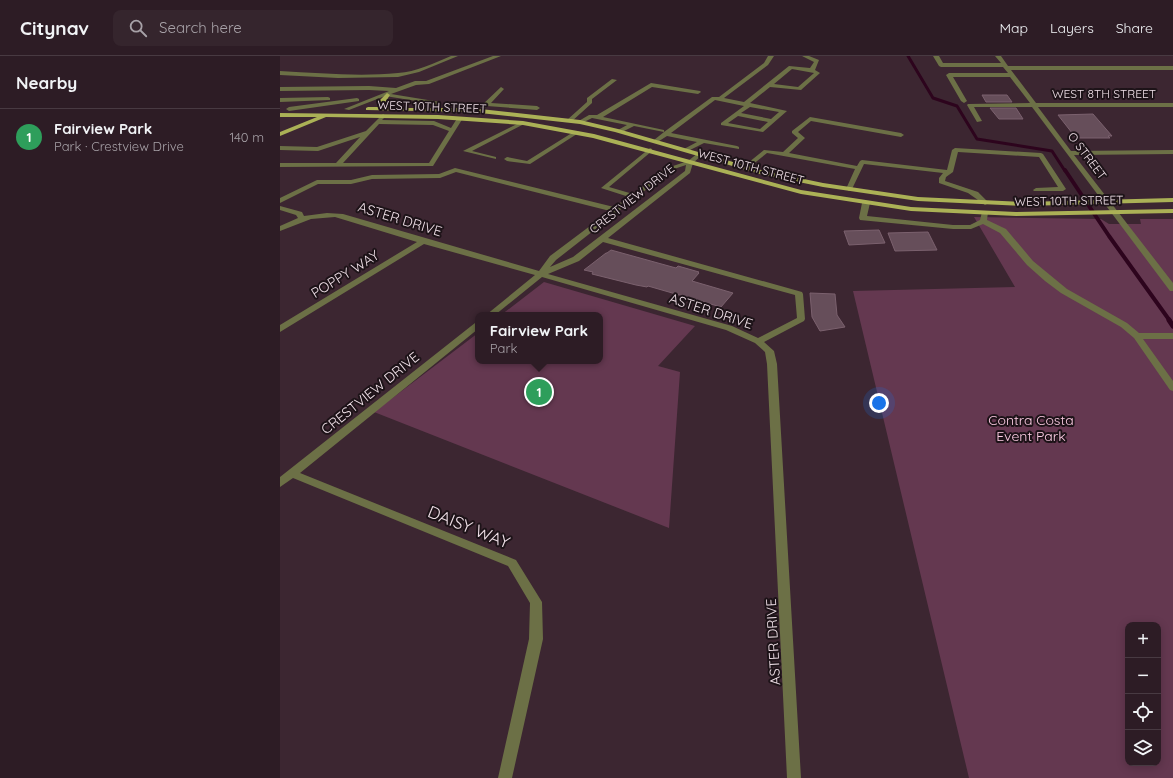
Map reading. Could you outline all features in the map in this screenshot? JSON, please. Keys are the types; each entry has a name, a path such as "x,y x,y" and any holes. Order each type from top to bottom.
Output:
{"main road":[{"path":"386,95 381,102 381,105 386,107 409,109"},
{"name":"WEST 10TH STREET","path":"280,109 436,109 479,111 580,122 620,131 745,168 823,185 918,199 1024,204 1173,200"},
{"path":"280,134 347,109"},
{"name":"WEST 10TH STREET","path":"280,116 328,115 460,118 523,123 577,132 650,150 801,192 866,203 984,217 1173,211"},
{"path":"280,116 295,121 294,124 280,134"}],"street":[{"path":"280,73 338,76 398,75 416,71 455,56"},
{"path":"347,109 415,83 427,82 498,56"},
{"path":"720,99 766,64 771,56"},
{"path":"805,56 817,61 812,70"},
{"path":"936,56 942,65 1173,68"},
{"name":"O STREET","path":"998,56 1069,153 1173,289"},
{"path":"656,142 664,132 714,98 748,104 784,111 761,131 723,124 748,104 770,85 791,67 812,70 817,73 799,90 770,85"},
{"path":"964,100 949,75 1013,75"},
{"path":"415,83 418,79 425,77"},
{"path":"568,121 590,102 589,99 614,80"},
{"path":"598,117 651,85 698,92"},
{"path":"280,89 370,88 398,90"},
{"path":"280,100 326,100 370,88"},
{"path":"479,111 501,89"},
{"path":"289,109 327,105 386,95 438,103 436,109"},
{"path":"486,104 537,108"},
{"name":"WEST 8TH STREET","path":"979,121 970,105 1173,105"},
{"path":"736,114 772,121"},
{"path":"338,165 383,116"},
{"path":"580,122 591,116 598,117 737,148"},
{"path":"280,165 431,165 460,118"},
{"path":"785,154 802,138 794,132 810,119 901,135"},
{"path":"377,122 434,123 452,130"},
{"path":"494,158 466,151 523,123"},
{"path":"620,131 633,124"},
{"path":"280,148 318,148 368,132"},
{"path":"507,159 528,163 577,132"},
{"path":"686,150 702,141"},
{"path":"634,196 604,188 650,150"},
{"path":"950,172 955,150 1041,154 1063,189 1036,190"},
{"path":"745,168 766,151 859,168"},
{"path":"1069,153 1173,152"},
{"name":"CRESTVIEW DRIVE","path":"494,312 541,274 553,258 669,169 690,162 700,154"},
{"name":"CRESTVIEW DRIVE","path":"541,274 576,259 688,172 690,162"},
{"path":"849,189 862,162 950,172"},
{"path":"280,201 317,182 351,182 372,177 440,176 455,170 616,210"},
{"path":"950,172 944,175 941,182 948,186 965,188 981,196 986,203"},
{"path":"866,203 863,218 953,227 971,227 984,217 1002,231 1030,263 1048,279 1064,291 1124,325 1137,336 1173,388"},
{"path":"280,208 299,214 302,219"},
{"name":"ASTER DRIVE","path":"280,229 302,219 322,215 343,216 423,241 728,328 758,341 769,351 772,364 794,778"},
{"path":"602,239 799,294 801,319 758,341"},
{"name":"POPPY WAY","path":"280,329 423,241"},
{"name":"CRESTVIEW DRIVE","path":"280,483 475,327"},
{"path":"1137,336 1173,336"},
{"name":"DAISY WAY","path":"293,474 512,563 536,602 536,639 505,778"}],"green space":[{"name":"Contra Costa Event Park","path":"974,217 1101,219 1109,224 1141,224 1140,219 1173,219 1173,778 969,778 853,291 1015,287"},
{"path":"544,282 695,326 658,366 680,372 669,528 374,412 475,335 475,364 603,364 603,312 505,312"}],"building":[{"path":"982,95 1007,95 1012,102 986,102"},
{"path":"990,108 1016,108 1023,119 999,119"},
{"path":"1093,114 1112,136 1108,136 1110,138 1076,138 1058,115"},
{"path":"879,230 885,243 849,245 844,231"},
{"path":"928,232 937,250 895,251 888,233"},
{"path":"611,250 676,268 678,266 699,272 692,281 733,293 721,307 648,286 636,285 592,274 593,272 584,270"},
{"path":"810,293 835,294 837,315 845,327 820,331 812,317"}],"waterway":[{"path":"908,56 933,98 957,106 977,139 1052,151 1065,171"},
{"path":"1065,170 1109,236 1170,321"},
{"path":"1169,320 1173,326"}],"place":[{"name":"Fairview Park","path":"539,392"}]}
